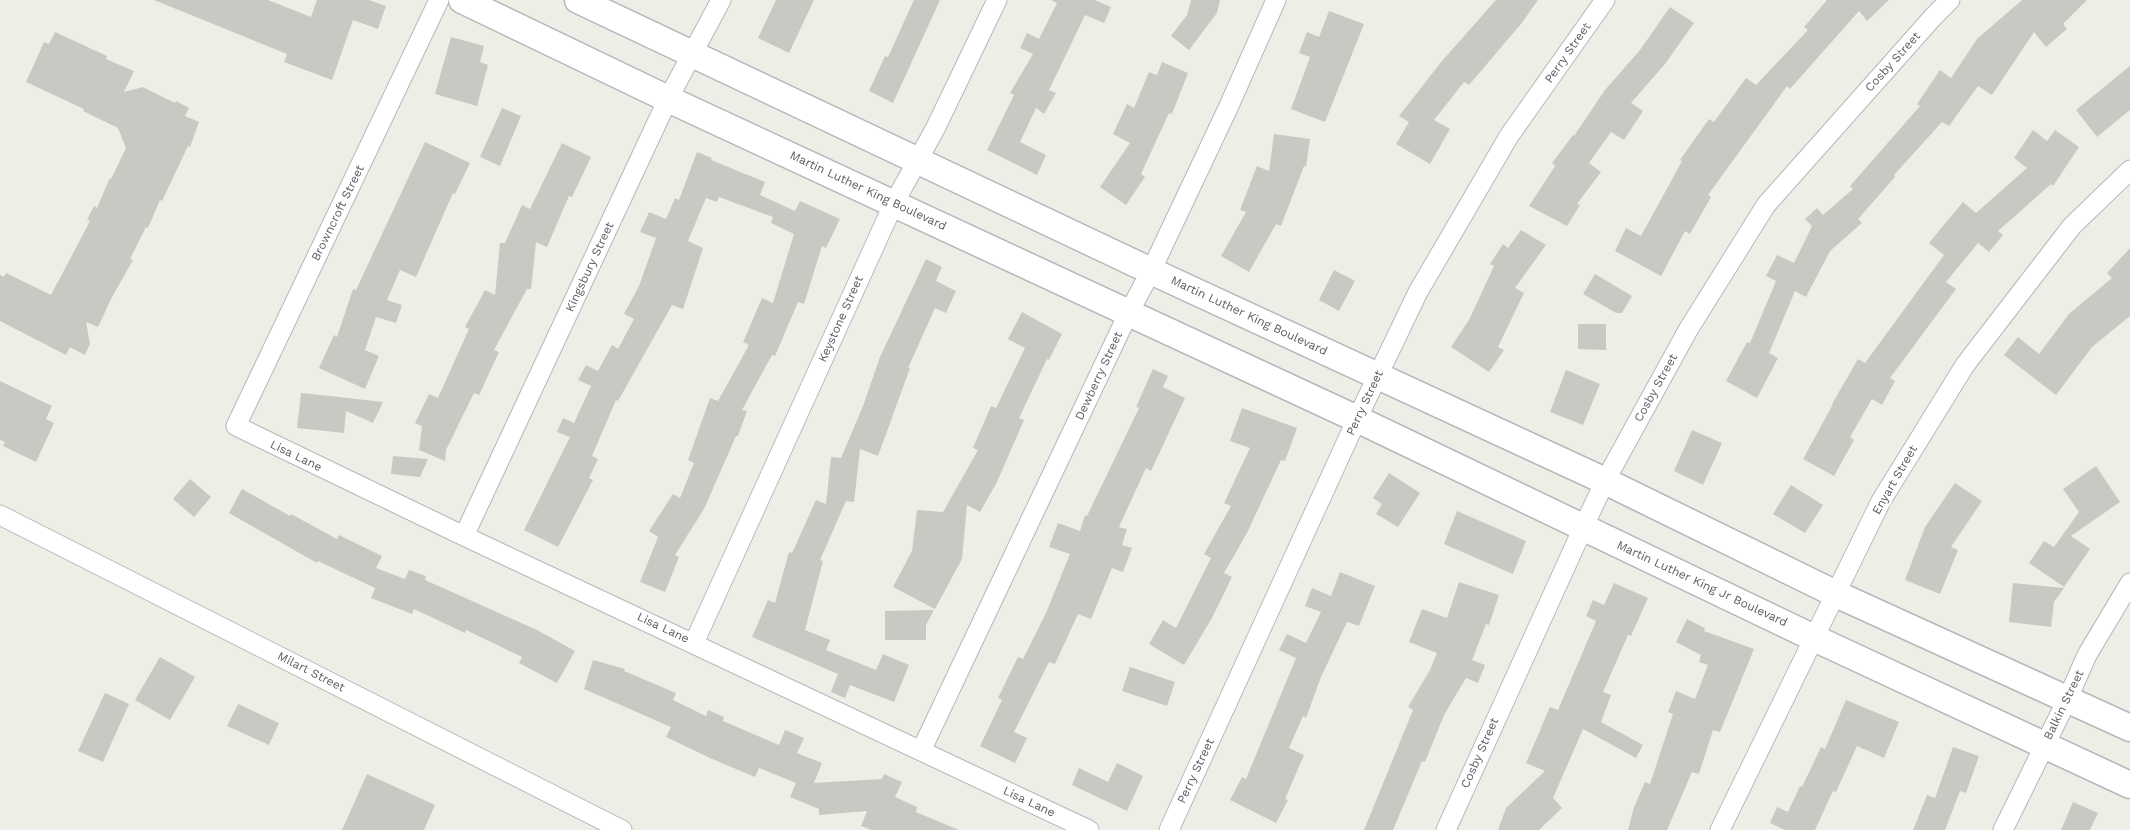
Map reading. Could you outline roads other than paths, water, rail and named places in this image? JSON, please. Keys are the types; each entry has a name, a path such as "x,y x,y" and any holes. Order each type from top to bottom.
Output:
{"main road":[{"name":"Martin Luther King Boulevard","path":"462,0 668,99 1274,381"},
{"name":"Martin Luther King Boulevard","path":"578,0 1151,271 1378,376"},
{"path":"1378,376 1605,482 1836,594 2068,698 2130,728"},
{"name":"Martin Luther King Jr Boulevard","path":"1274,381 1814,638 2130,785"}],"street":[{"name":"Browncroft Street","path":"236,426 439,0"},
{"name":"Kingsbury Street","path":"464,536 668,99 721,0"},
{"name":"Keystone Street","path":"694,643 894,203 918,160 997,0"},
{"name":"Dewberry Street","path":"921,751 1128,314 1151,271 1228,108 1276,0"},
{"name":"Perry Street","path":"1169,830 1357,419 1418,292 1508,136 1606,0"},
{"name":"Cosby Street","path":"1446,830 1605,482 1688,330 1766,205 1950,0"},
{"name":"Enyart Street","path":"1720,830 1881,501 1965,364 2072,226 2130,170"},
{"name":"Lisa Lane","path":"236,426 464,536 1089,830"},
{"name":"Milart Street","path":"0,515 622,830"},
{"name":"Balkin Street","path":"2004,830 2087,655 2130,583"}]}
